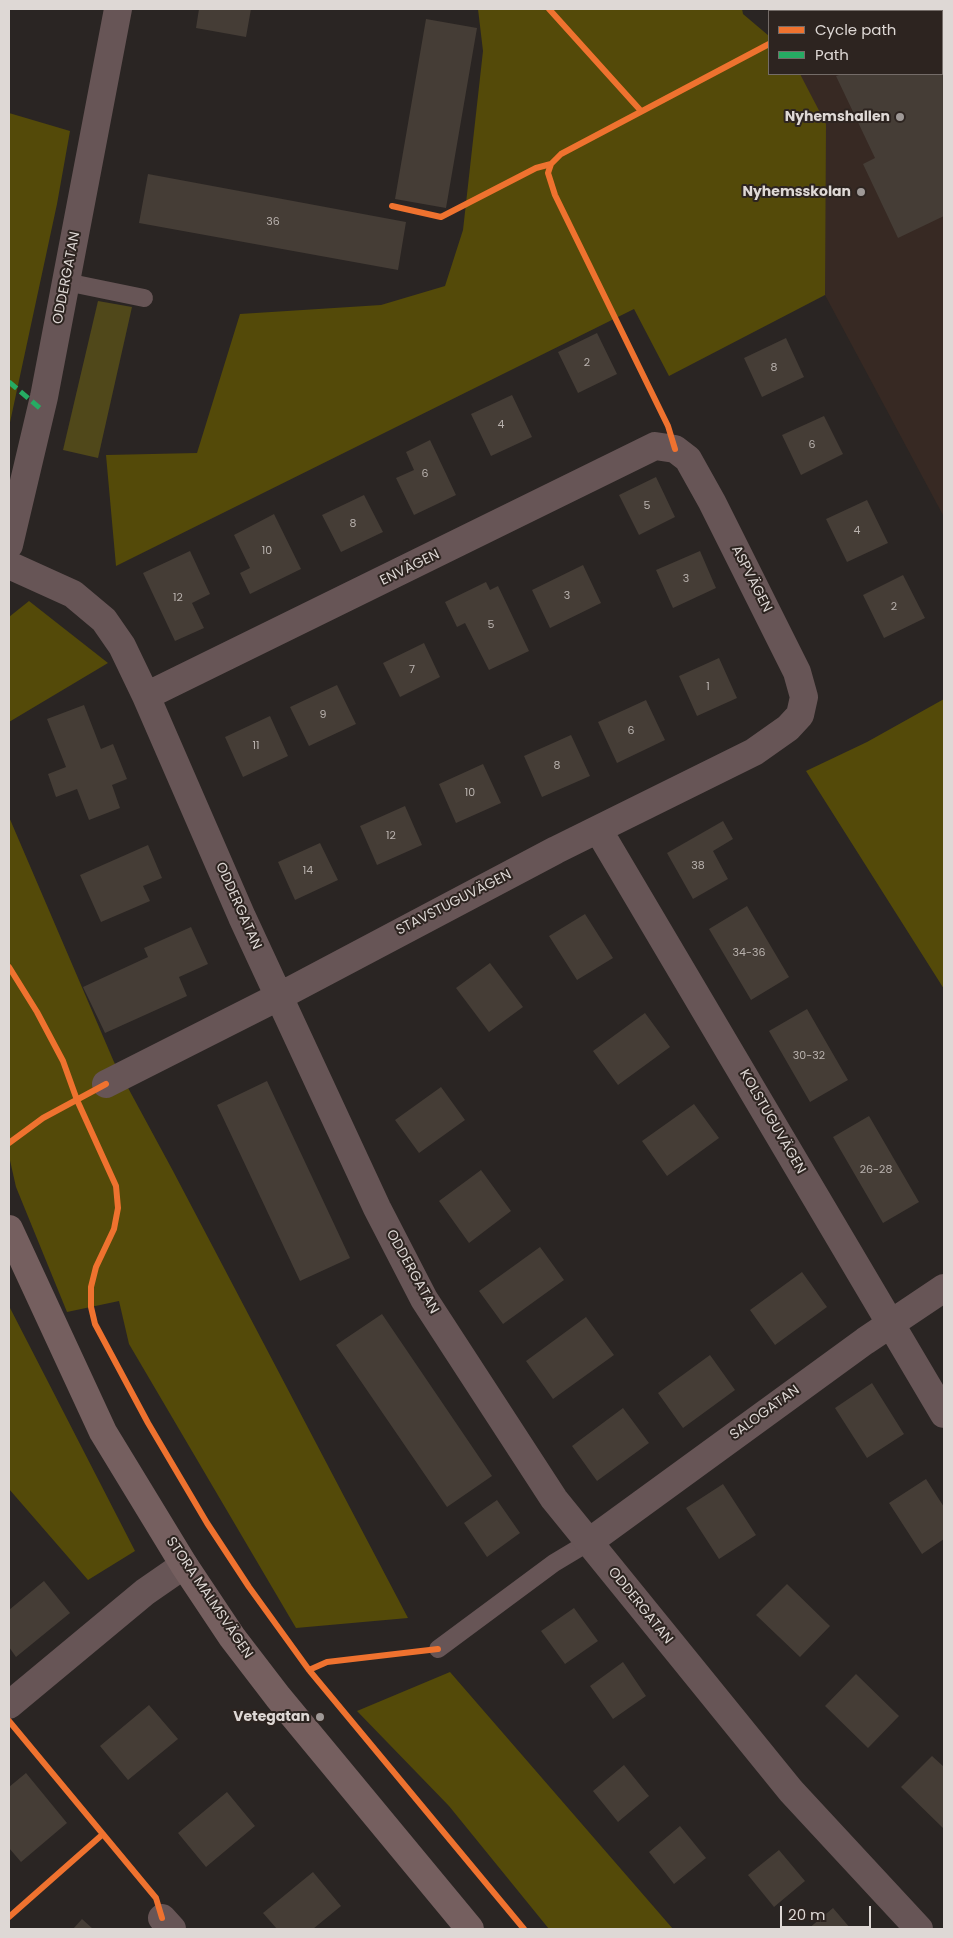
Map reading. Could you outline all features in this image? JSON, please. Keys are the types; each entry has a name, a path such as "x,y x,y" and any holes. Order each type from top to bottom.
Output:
{"street":[{"name":"ODDERGATAN","path":"9,546 44,397 118,9"},
{"name":"ENVÄGEN","path":"146,696 655,446 675,449"},
{"name":"ASPVÄGEN","path":"675,449 688,459 712,502 798,672 804,697 798,717"},
{"name":"ODDERGATAN","path":"9,565 73,594 104,620 122,646 146,696 242,917 377,1208 424,1299 554,1500 791,1791 919,1929"},
{"name":"STAVSTUGUVÄGEN","path":"106,1084 280,996 310,978 556,850 599,831 754,752 788,728 798,717"},
{"name":"KOLSTUGUVÄGEN","path":"599,831 944,1414"},
{"name":"STORA MALMSVÄGEN","path":"9,1229 103,1432 184,1565 232,1637 278,1697 470,1929"},
{"name":"SALOGATAN","path":"589,1542 865,1341 892,1325 944,1288"},
{"path":"9,1705 145,1592 184,1565"}],"lane":[{"path":"66,282 144,298"},
{"path":"438,1649 554,1563 589,1542"}],"shaded area":[{"path":"478,9 742,9 743,14 768,35 768,75 801,75 826,124 825,295 669,376 634,309 116,566 106,455 197,453 240,314 381,305 445,286 463,230 483,51"},
{"name":"Nyhemsskolan","path":"944,9 944,517 825,295 729,90 768,74 943,75 943,10 882,10"},
{"path":"9,113 70,131 57,204 9,427"},
{"path":"98,301 132,307 98,458 63,450"},
{"path":"29,601 108,663 9,722 9,617"},
{"path":"944,699 944,989 806,771 867,742"},
{"path":"9,817 114,1062 408,1618 296,1628 129,1344 119,1301 67,1312 16,1187 9,1156"},
{"path":"9,1306 135,1551 88,1580 9,1489"},
{"path":"450,1672 673,1929 549,1929 449,1806 357,1711"}],"building":[{"path":"199,9 251,9 246,37 196,28"},
{"path":"426,19 477,28 446,208 395,199"},
{"name":"Nyhemshallen","path":"943,26 944,216 898,238 863,164 875,158 836,76 943,75"},
{"path":"148,174 406,222 398,270 139,223"},
{"path":"597,333 617,374 578,393 558,352"},
{"path":"786,338 804,377 762,397 744,358"},
{"path":"512,395 532,437 491,456 471,414"},
{"path":"824,416 843,454 801,475 782,435"},
{"path":"430,440 456,495 414,515 396,478 414,470 406,452"},
{"path":"656,477 675,517 639,535 619,495"},
{"path":"364,495 383,532 341,552 322,515"},
{"path":"867,500 888,543 847,562 826,519"},
{"path":"274,514 301,569 250,594 240,573 250,568 234,535"},
{"path":"190,551 210,594 192,603 204,628 175,641 143,573"},
{"path":"700,551 716,588 673,608 656,570"},
{"path":"583,565 601,603 550,628 532,590"},
{"path":"903,575 925,618 884,638 863,595"},
{"path":"486,582 490,590 498,586 529,651 489,670 465,623 457,627 445,602"},
{"path":"424,643 440,677 400,697 383,663"},
{"path":"719,658 737,698 697,716 679,676"},
{"path":"337,685 356,724 309,746 290,707"},
{"path":"646,700 665,740 617,763 598,722"},
{"path":"84,705 101,749 113,744 127,779 112,785 120,808 89,820 77,789 56,797 48,774 66,767 47,719"},
{"path":"270,716 288,756 243,777 225,737"},
{"path":"571,735 590,776 542,797 524,756"},
{"path":"483,764 501,803 456,823 439,784"},
{"path":"405,806 422,845 377,865 360,826"},
{"path":"723,821 733,839 713,851 728,879 693,899 667,853"},
{"path":"320,843 338,880 295,900 278,862"},
{"path":"148,845 162,878 143,886 150,901 101,922 80,875"},
{"path":"747,906 789,977 751,1000 709,929"},
{"path":"585,914 613,958 577,980 549,936"},
{"path":"191,927 208,964 179,977 187,996 105,1033 83,987 148,957 144,948"},
{"path":"490,963 523,1007 489,1032 456,988"},
{"path":"807,1009 848,1080 810,1102 769,1031"},
{"path":"645,1013 670,1047 618,1085 593,1051"},
{"path":"267,1081 350,1258 300,1281 217,1105"},
{"path":"441,1087 465,1120 419,1153 395,1120"},
{"path":"694,1104 719,1138 667,1176 642,1141"},
{"path":"869,1116 919,1202 883,1223 833,1137"},
{"path":"481,1170 511,1211 469,1243 439,1201"},
{"path":"540,1247 564,1280 503,1324 479,1291"},
{"path":"802,1272 827,1307 775,1345 750,1310"},
{"path":"382,1314 492,1476 447,1507 336,1345"},
{"path":"586,1317 614,1355 553,1399 526,1361"},
{"path":"710,1355 735,1390 683,1428 658,1393"},
{"path":"872,1383 904,1434 867,1458 835,1408"},
{"path":"623,1408 649,1443 597,1481 572,1446"},
{"path":"926,1479 944,1507 944,1539 922,1554 889,1503"},
{"path":"723,1484 756,1535 719,1559 686,1508"},
{"path":"497,1500 520,1533 487,1557 464,1523"},
{"path":"44,1581 70,1613 16,1657 9,1647 9,1610"},
{"path":"787,1584 830,1626 800,1657 756,1615"},
{"path":"574,1608 598,1641 565,1664 541,1631"},
{"path":"623,1662 646,1696 613,1719 590,1686"},
{"path":"856,1674 899,1716 868,1748 825,1706"},
{"path":"149,1705 178,1739 128,1780 100,1746"},
{"path":"932,1756 944,1767 944,1829 901,1787"},
{"path":"624,1765 649,1796 618,1822 593,1791"},
{"path":"26,1773 67,1823 21,1862 9,1848 9,1787"},
{"path":"227,1792 255,1826 206,1867 178,1833"},
{"path":"680,1826 706,1858 674,1884 649,1852"},
{"path":"779,1850 805,1881 774,1907 748,1875"},
{"path":"313,1872 341,1906 313,1929 277,1929 263,1913"},
{"path":"833,1908 851,1929 808,1929"},
{"path":"82,1919 93,1929 73,1929"}],"marked path":[{"path":"9,382 41,409"}],"cycle path":[{"path":"549,9 641,111"},
{"path":"675,449 668,426 555,195 548,173 551,164 561,154 768,45"},
{"path":"392,206 441,217 536,168 551,164"},
{"path":"9,967 37,1012 63,1061 77,1100 116,1186 118,1208 114,1229 96,1267 91,1287 91,1307 95,1324 148,1423 207,1523 249,1587 309,1670 524,1929"},
{"path":"9,1143 43,1118 106,1084"},
{"path":"309,1670 327,1662 438,1649"},
{"path":"9,1721 156,1898 162,1918"},
{"path":"9,1917 103,1834"}],"place":[{"name":"Nyhemshallen","path":"900,117"},
{"name":"Nyhemsskolan","path":"861,192"},
{"name":"Vetegatan","path":"320,1717"}]}
